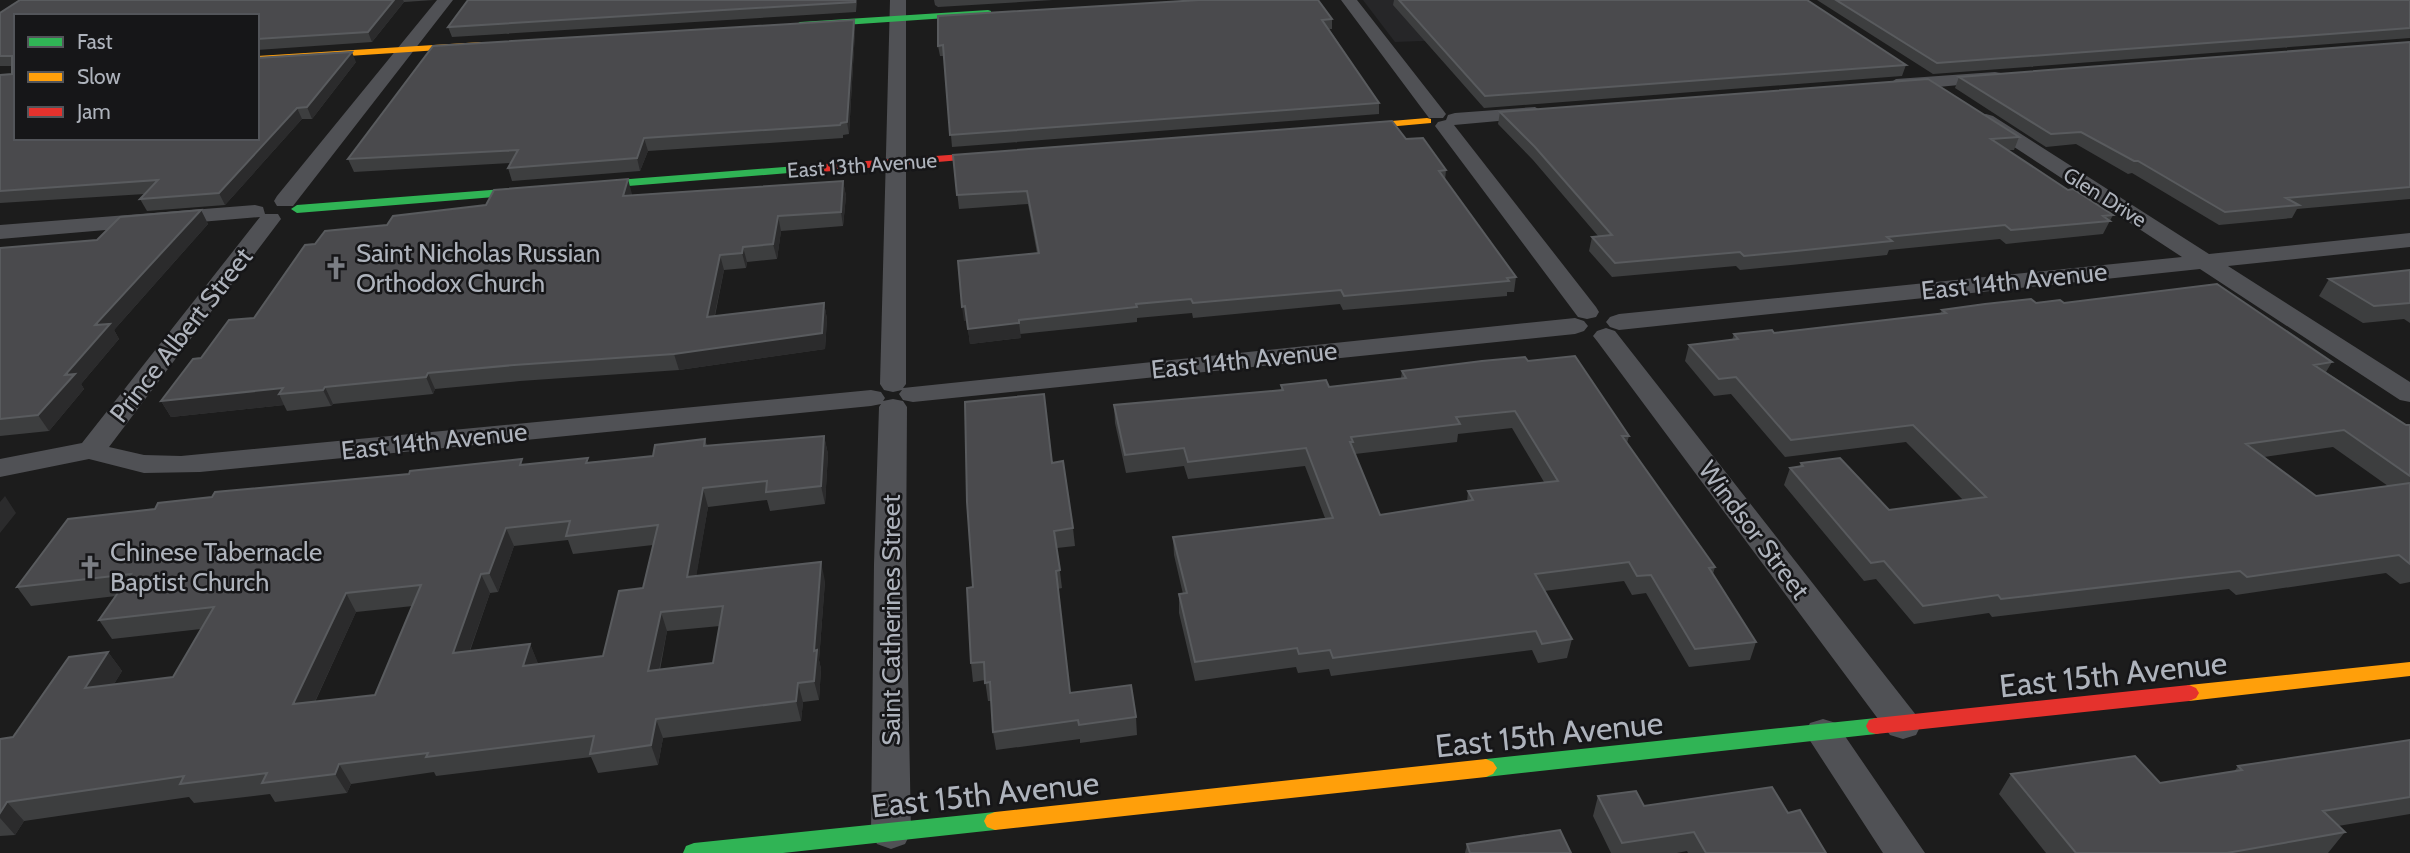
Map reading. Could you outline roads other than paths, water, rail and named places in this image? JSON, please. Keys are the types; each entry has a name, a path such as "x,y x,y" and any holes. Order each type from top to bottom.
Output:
{"street":[{"name":"Prince Albert Street","path":"92,450 277,210 444,0"},
{"name":"Windsor Street","path":"1349,0 1903,725"},
{"path":"789,26 898,10 1009,12"},
{"name":"Saint Catherines Street","path":"891,832 890,564 898,10"},
{"path":"259,59 502,44"},
{"name":"Glen Drive","path":"1901,65 2410,394"},
{"path":"1883,86 2013,76"},
{"path":"1330,129 1551,112"},
{"name":"East 13th Avenue","path":"0,232 1023,153"},
{"name":"East 14th Avenue","path":"0,468 92,450 122,461 179,465 893,396 2410,240"},
{"name":"East 15th Avenue","path":"694,853 790,848 891,832 2410,669"},
{"path":"1823,733 1905,853"}],"place":[{"name":"Saint Nicholas Russian Orthodox Church","path":"336,268"},
{"name":"Chinese Tabernacle Baptist Church","path":"90,567"}]}
